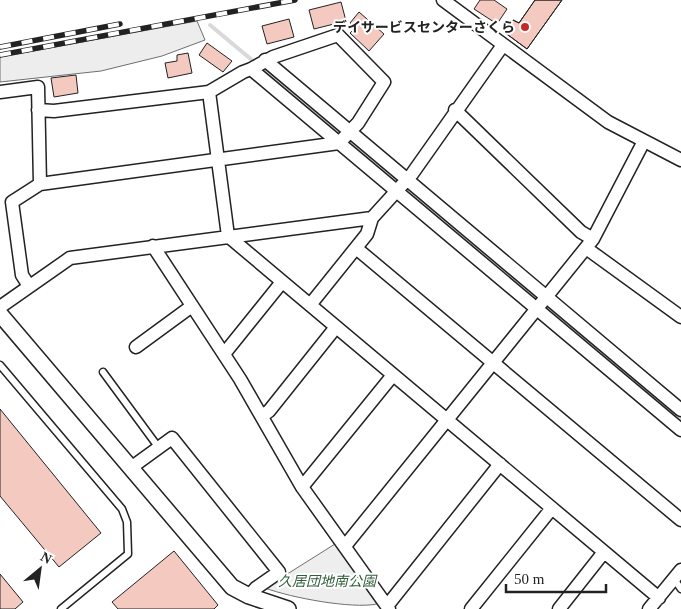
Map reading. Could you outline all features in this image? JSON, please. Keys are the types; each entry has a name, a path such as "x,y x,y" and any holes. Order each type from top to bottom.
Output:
{"street":[{"path":"443,0 608,122 681,160"},
{"path":"29,286 22,275 12,202 40,184 218,160 344,137 358,123 384,82 338,35 258,65 209,92 54,111 38,110"},
{"path":"310,305 367,234 372,218 402,186 503,45"},
{"path":"258,65 542,303 681,410"},
{"path":"0,92 38,87 40,184"},
{"path":"209,92 228,236 658,598"},
{"path":"455,110 590,244 669,310 681,316"},
{"path":"345,546 590,244 644,141"},
{"path":"0,307 70,258 372,218"},
{"path":"152,246 224,354 302,487 388,608 500,464"},
{"path":"356,248 681,520"},
{"path":"224,354 282,282"},
{"path":"542,303 681,430"},
{"path":"136,347 192,306"},
{"path":"0,314 132,467 232,587 250,596 288,609"},
{"path":"262,416 336,327"},
{"path":"302,487 393,375"},
{"path":"132,467 172,438 279,572 256,588 250,596"},
{"path":"472,609 552,508"},
{"path":"559,609 604,552"},
{"path":"649,609 679,579"}],"lane":[{"path":"0,365 122,509 127,522 128,554 62,609"},
{"path":"103,372 159,448"}],"green space":[{"name":"久居団地南公園","path":"335,544 377,604 353,605 322,602 265,588"}],"shaded area":[{"path":"197,21 205,40 162,56 101,71 0,82 0,57"}],"building":[{"path":"480,0 494,0 507,9 497,24 474,9"},
{"name":"デイサービスセンターさくら","path":"535,0 562,0 527,49 504,32 513,20 519,23"},
{"name":"デイサービスセンターさくら","path":"535,0 562,0 527,49 504,32 513,20 519,23"},
{"path":"341,2 346,21 314,29 309,10"},
{"path":"359,12 384,34 369,51 350,33 355,28 350,23"},
{"path":"289,19 294,37 267,44 262,26"},
{"path":"207,43 232,61 223,72 199,55"},
{"path":"188,53 192,73 168,78 165,63 177,61 177,55"},
{"path":"76,75 78,93 54,97 51,78"},
{"path":"0,409 101,533 59,567 0,496"},
{"path":"174,551 218,605 214,609 118,609 112,602"},
{"path":"0,574 23,602 15,609 0,609"}],"waterway":[{"path":"210,25 681,419"}],"railway":[{"path":"0,55 295,0"},
{"path":"0,47 120,24"}],"place":[{"name":"デイサービスセンターさくら","path":"525,27"}]}
